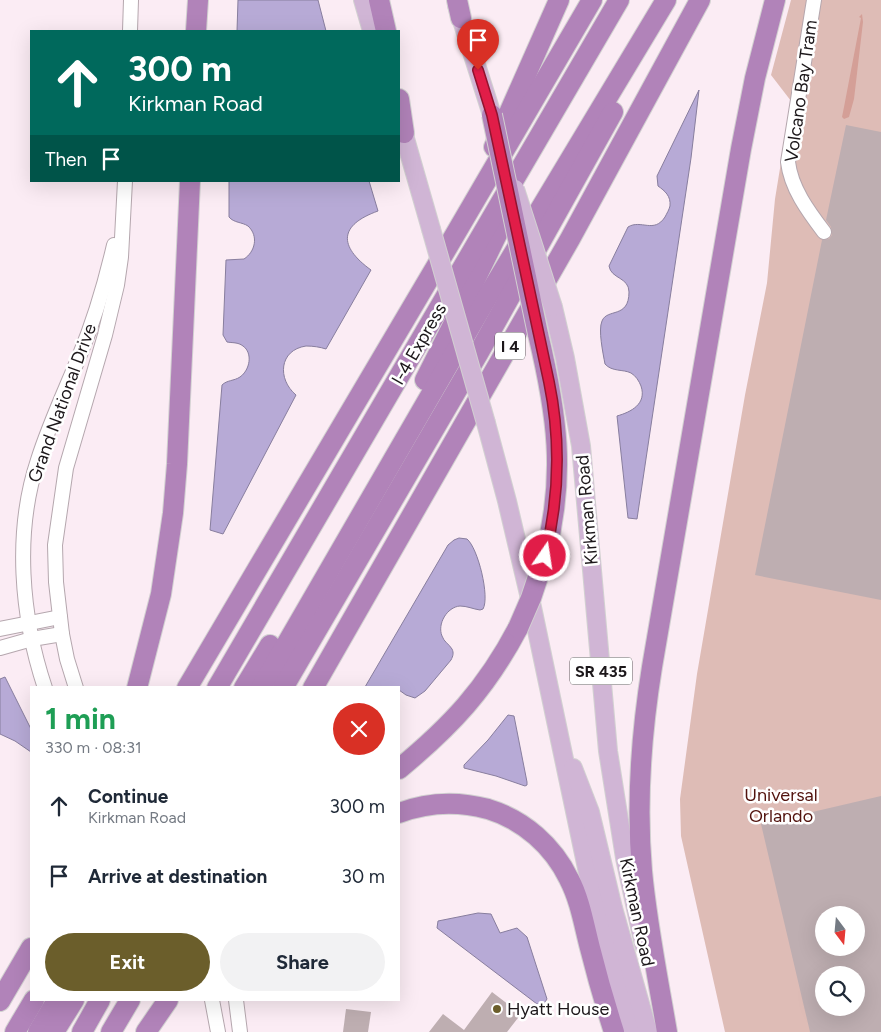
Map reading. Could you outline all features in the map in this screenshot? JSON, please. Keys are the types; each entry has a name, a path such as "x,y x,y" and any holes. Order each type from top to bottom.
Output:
{"highway":[{"path":"196,30 198,0"},
{"path":"379,0 386,30"},
{"path":"453,238 559,0"},
{"path":"188,686 592,0"},
{"name":"I-4 Express","path":"219,686 619,0"},
{"path":"262,686 488,296 666,0"},
{"path":"284,686 540,245 674,0"},
{"name":"I 4","path":"314,686 570,239 700,0"},
{"path":"667,1032 648,922 642,870 639,799 644,720 653,657 746,123 761,52 775,0"},
{"path":"245,686 322,562 406,415 477,278 564,93"},
{"path":"400,112 401,125"},
{"path":"400,768 438,737 463,710 496,667 518,628 531,598 545,556 552,527 557,445 552,400 492,115"},
{"path":"138,686 161,594 173,513 178,455 190,182"},
{"path":"400,813 429,805 470,805 491,810 510,818 544,842 561,864 572,886 614,1032"},
{"path":"0,1001 30,950"},
{"path":"15,1032 33,1001"},
{"path":"38,1032 56,1001"},
{"path":"54,1032 73,1001"},
{"path":"82,1032 99,1001"},
{"path":"111,1032 129,1001"},
{"path":"146,1032 167,1001"}],"main road":[{"path":"363,0 372,30"},
{"name":"Kirkman Road","path":"458,6 553,307 566,358 581,446 605,716 619,822 636,911 667,1032"},
{"name":"Kirkman Road","path":"401,125 486,423 524,572 586,864 630,1032"},
{"path":"554,714 590,812 618,926 648,1032"}],"street":[{"path":"130,30 131,0"},
{"name":"Volcano Bay Tram","path":"814,0 788,162 795,188 807,210 824,232"},
{"name":"Grand National Drive","path":"75,686 62,634 55,545 66,468 105,335 117,285 125,182"},
{"name":"Grand National Drive","path":"44,686 32,639 25,591 23,559 28,500 37,461 103,293 123,211"},
{"path":"0,629 60,617"},
{"path":"0,648 32,639 62,634"},
{"path":"212,1001 218,1032"},
{"path":"236,1001 240,1032"}],"green space":[{"name":"Universal Orlando","path":"791,0 881,0 881,1032 725,1032 681,836 680,799 697,674 745,395 767,283 775,199 791,101 771,75"}],"shaded area":[{"path":"238,0 318,0 326,30 237,30"},
{"path":"862,14 863,22 854,99 849,117 844,119 842,117 861,18 859,17"},
{"path":"699,90 691,158 637,519 628,518 617,416 628,412 636,406 642,398 642,392 639,382 633,374 608,367 605,364 601,336 602,321 608,315 622,310 628,300 629,292 626,283 610,270 609,266 628,227 638,224 656,225 661,222 668,212 670,199 658,186 657,176"},
{"path":"229,182 369,182 378,211 356,223 350,229 348,237 348,244 353,253 371,270 326,349 306,346 290,353 286,359 284,374 290,388 296,395 223,534 210,530 222,385 243,374 249,362 246,349 237,343 227,342 223,335 226,260 244,259 251,252 254,244 254,234 248,226 229,217"},
{"path":"459,538 467,539 475,552 484,584 485,603 483,609 460,606 451,609 447,613 442,621 441,631 443,638 453,650 451,660 425,691 415,698 400,691 400,686 366,686 448,545"},
{"path":"5,677 30,727 30,751 0,734 0,679"},
{"path":"508,715 514,716 527,782 525,786 464,768 464,765 488,740"},
{"path":"478,913 491,914 500,933 517,928 527,937 547,999 543,1005 537,1004 437,928 438,921"}],"building":[{"path":"846,125 881,132 881,600 755,575 822,240 829,239 832,235 831,227 826,220"},
{"path":"881,796 881,1032 810,1032 761,824"},
{"name":"Hyatt House","path":"492,992 521,1014 507,1032 429,1032 443,1014 464,1030"},
{"path":"346,1009 371,1012 368,1032 343,1032"}],"place":[{"name":"Hyatt House","path":"497,1009"}],"route":[{"path":"478,70 492,115 555,418 558,463 552,527 545,556"}]}
